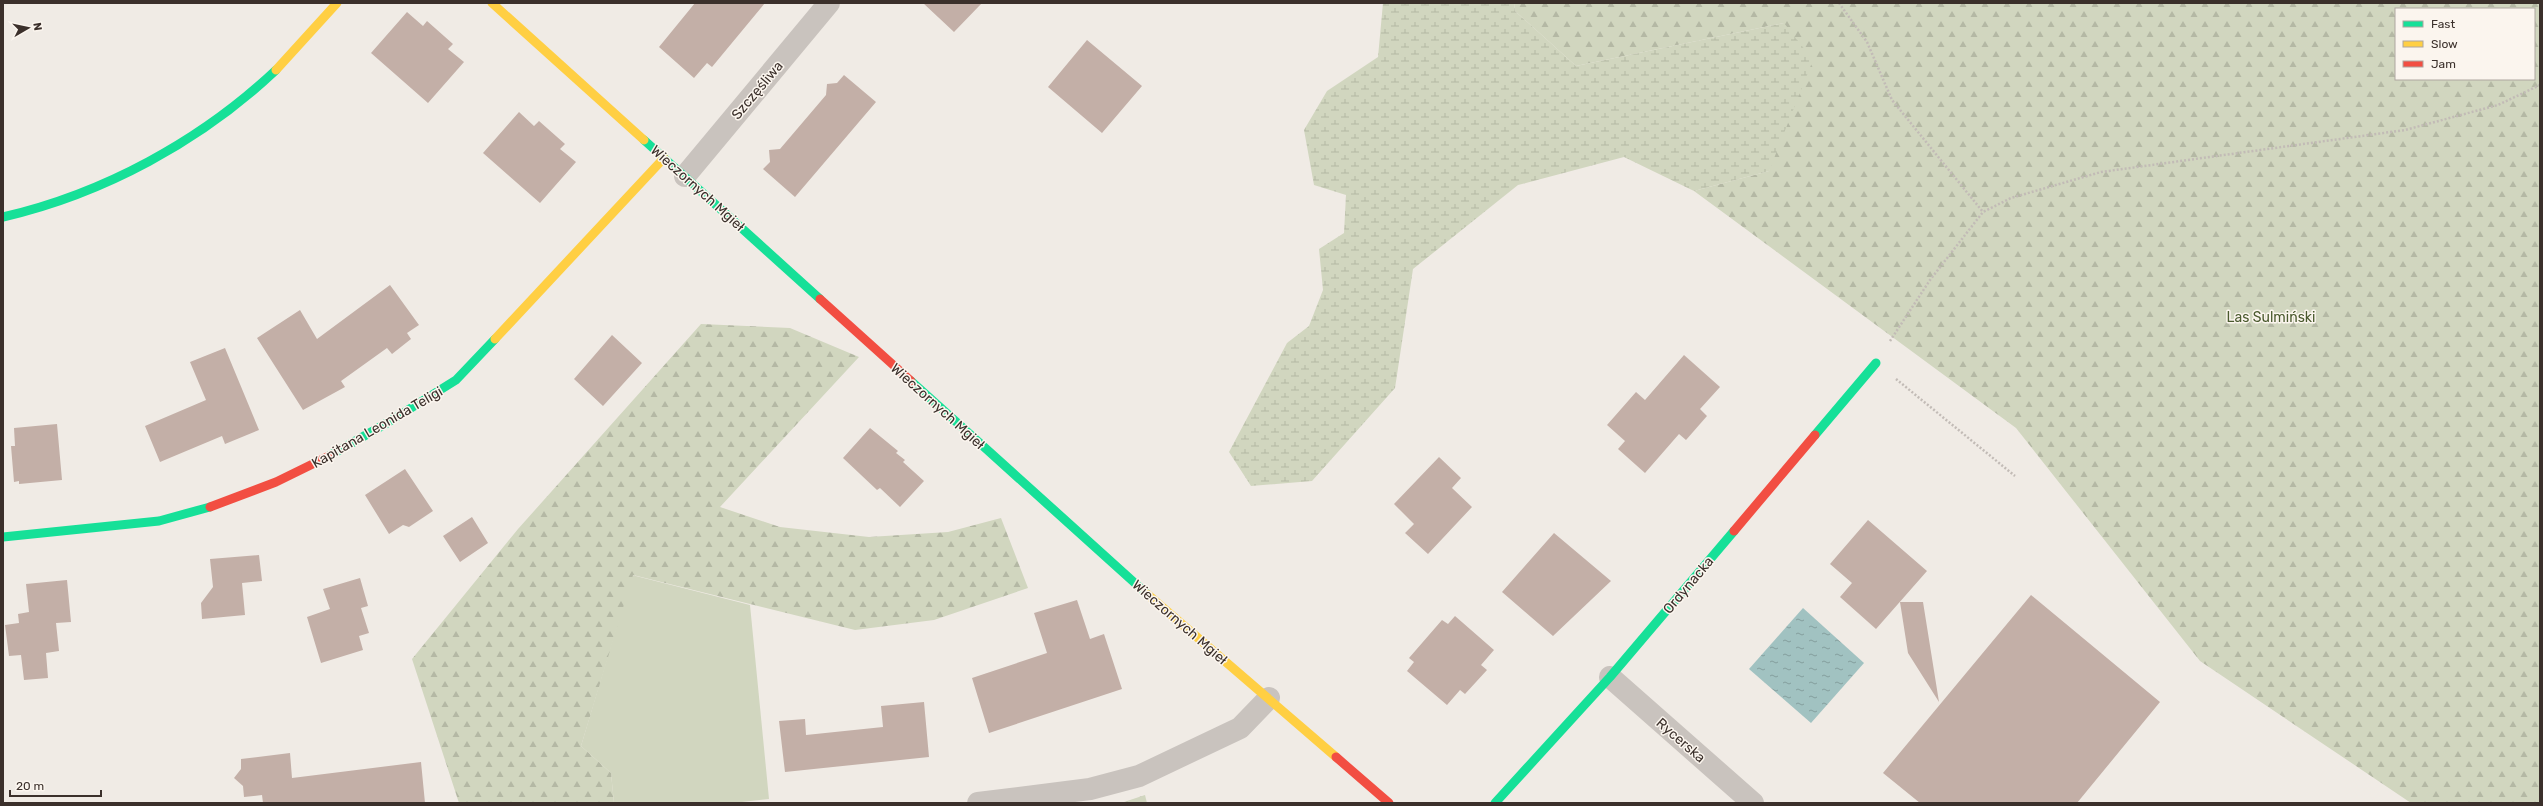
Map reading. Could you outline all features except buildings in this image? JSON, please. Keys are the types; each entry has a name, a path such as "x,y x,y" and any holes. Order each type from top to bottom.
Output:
{"street":[{"path":"3,217 43,208 76,196 151,158 219,116 293,54 337,3"},
{"name":"Wieczornych Mgieł","path":"492,3 664,158 686,176 1004,467 1143,591 1269,698 1389,803"},
{"name":"Szczęśliwa","path":"686,176 829,3"},
{"name":"Kapitana Leonida Teligi","path":"3,537 159,521 183,516 252,492 308,466 420,404 456,380 664,158"},
{"name":"Ordynacka","path":"1495,803 1610,678 1876,363"},
{"name":"Rycerska","path":"1610,678 1753,803"},
{"path":"978,803 1090,789 1139,776 1240,728 1269,698"}],"path":[{"path":"1838,3 1867,42 1892,100 1983,212"},
{"path":"2015,476 1876,363 1930,280 1983,212 2011,198 2101,172 2405,130 2498,105 2540,85"}],"green space":[{"path":"1383,3 1514,3 1515,11 1576,66 1784,23 1813,60 1769,171 1694,191 1624,157 1518,185 1413,269 1395,388 1312,481 1251,486 1229,452 1287,343 1309,326 1323,290 1319,249 1344,233 1346,195 1314,185 1304,130 1327,91 1378,57"},
{"name":"Las Sulmiński","path":"1514,3 2540,3 2540,803 2411,803 2200,661 2016,428 1694,191 1769,171 1784,23 1576,66 1515,11"},
{"path":"701,324 790,328 859,357 720,507 780,527 869,537 948,532 1001,518 1028,588 934,620 855,630 633,575 581,746 611,773 614,803 459,803 412,659 518,529"},
{"path":"632,575 750,605 769,799 733,803 614,803 611,773 581,746"},
{"path":"1145,795 1147,803 1121,803"}],"water":[{"path":"1803,608 1864,663 1811,723 1749,669"}],"traffic: fast":[{"path":"3,217 40,207 77,194 114,179 149,162 216,120 247,96 276,70"},
{"path":"644,140 820,299"},
{"path":"329,456 387,423 456,380 495,339"},
{"path":"1815,435 1876,363"},
{"path":"911,381 1147,594"},
{"path":"3,537 159,521 210,507"},
{"path":"1495,803 1610,677 1734,531"}],"traffic: slow":[{"path":"276,70 337,3"},
{"path":"492,3 644,140"},
{"path":"495,339 664,158"},
{"path":"1147,594 1336,757"}],"traffic: jam":[{"path":"820,299 911,381"},
{"path":"1734,531 1815,435"},
{"path":"210,507 276,482 329,456"},
{"path":"1336,757 1389,803"}]}
